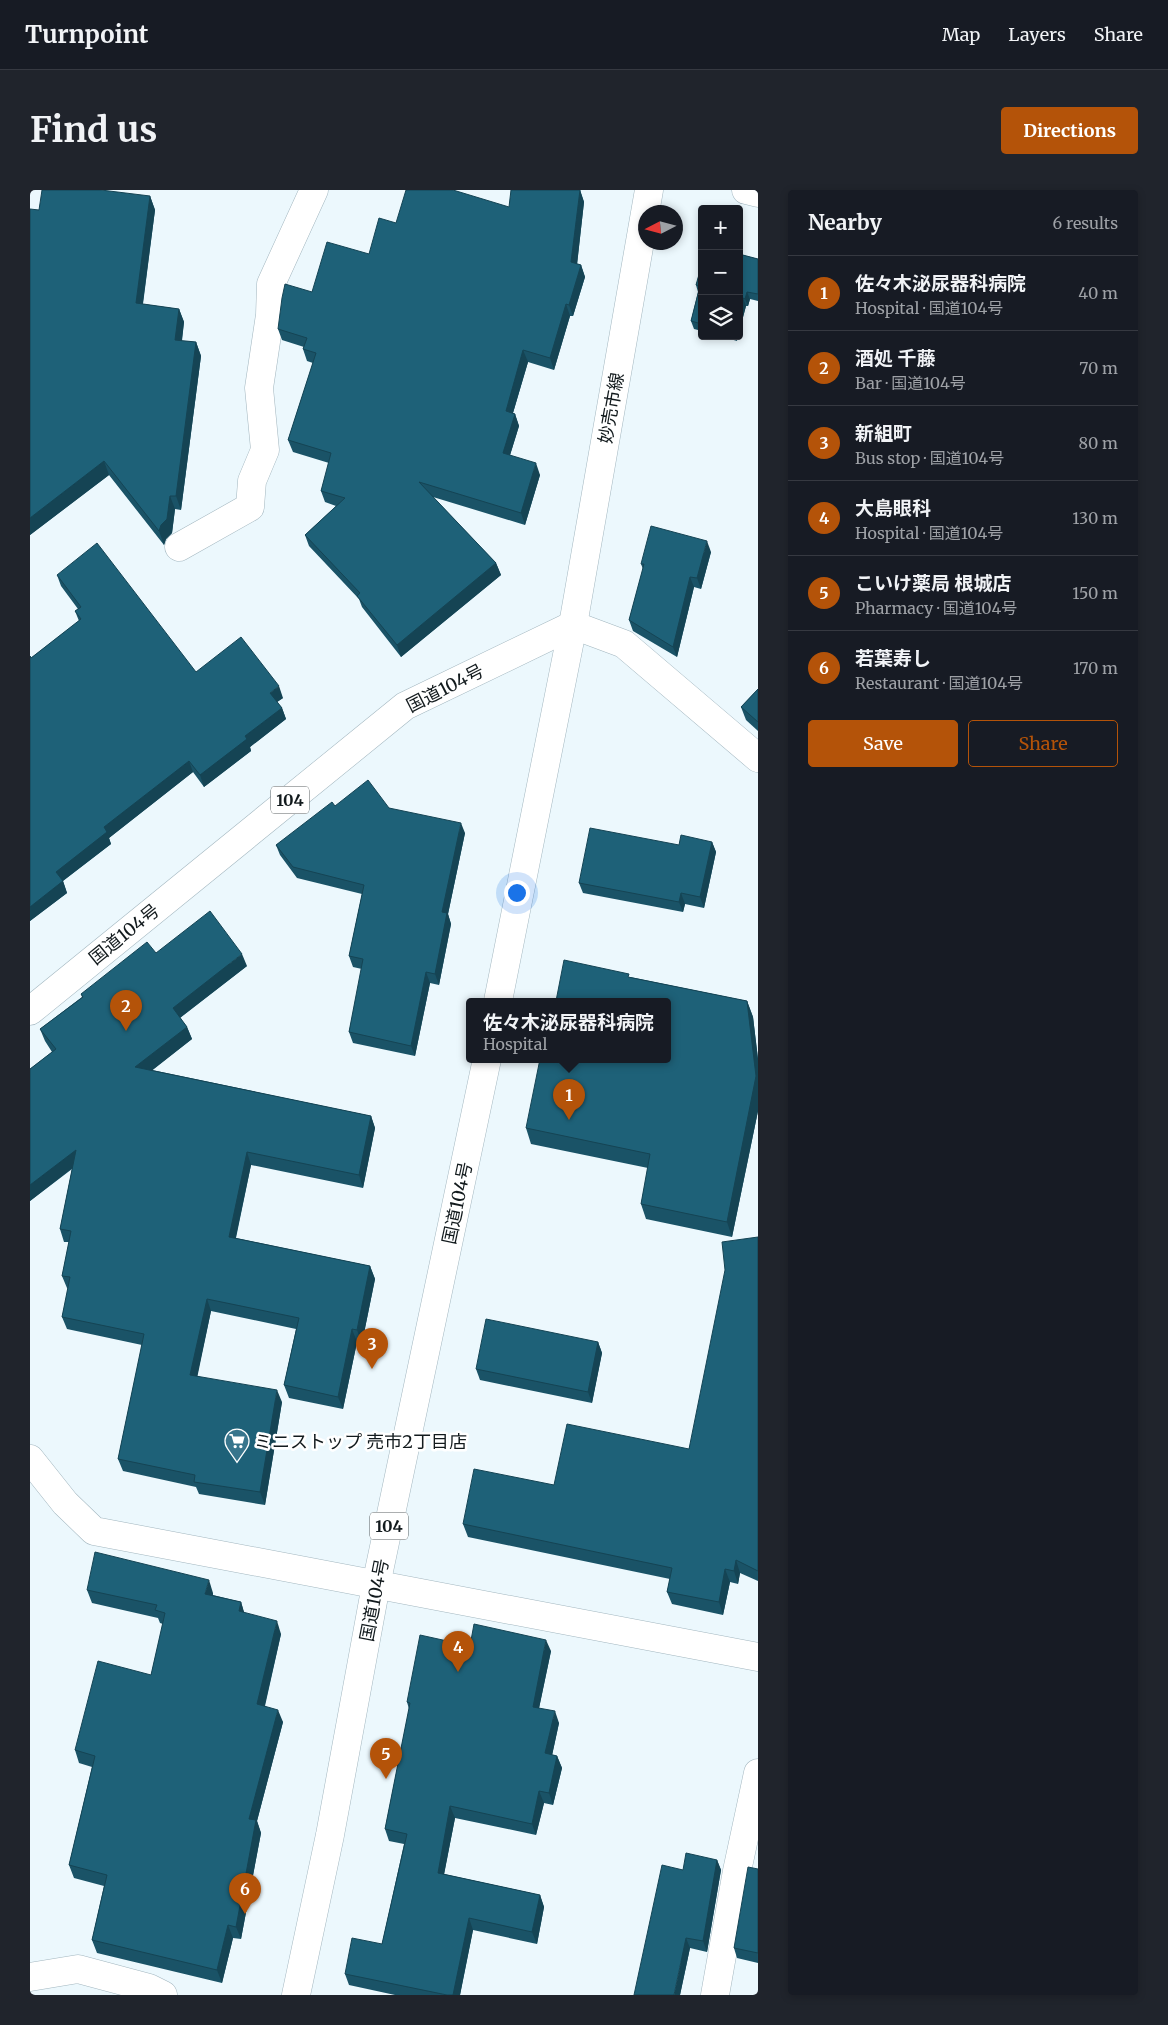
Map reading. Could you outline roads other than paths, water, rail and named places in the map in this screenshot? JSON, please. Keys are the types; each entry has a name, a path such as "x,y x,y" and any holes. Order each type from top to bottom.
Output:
{"main road":[{"path":"179,547 250,507 252,481 265,450 259,388 270,315 272,284 314,190"},
{"name":"妙売市線","path":"573,625 649,190"},
{"path":"746,190 758,193"},
{"path":"499,998 573,625 624,644 758,758"},
{"name":"国道104号","path":"30,1011 405,706 573,625"},
{"name":"国道104号","path":"296,1995 330,1836 376,1585 486,1063"},
{"path":"30,1459 65,1503 94,1531 758,1657"},
{"path":"715,1995 748,1873 758,1773"},
{"path":"30,1977 78,1969 149,1988 163,1995"}],"place":[{"name":"酒処 千藤","path":"126,1031"},
{"name":"佐々木泌尿器科病院","path":"569,1120"},
{"name":"新組町","path":"372,1369"},
{"name":"ミニストップ 売市2丁目店","path":"237,1462"},
{"name":"大島眼科","path":"458,1672"},
{"name":"こいけ薬局 根城店","path":"386,1779"},
{"name":"若葉寿し","path":"245,1914"}]}
